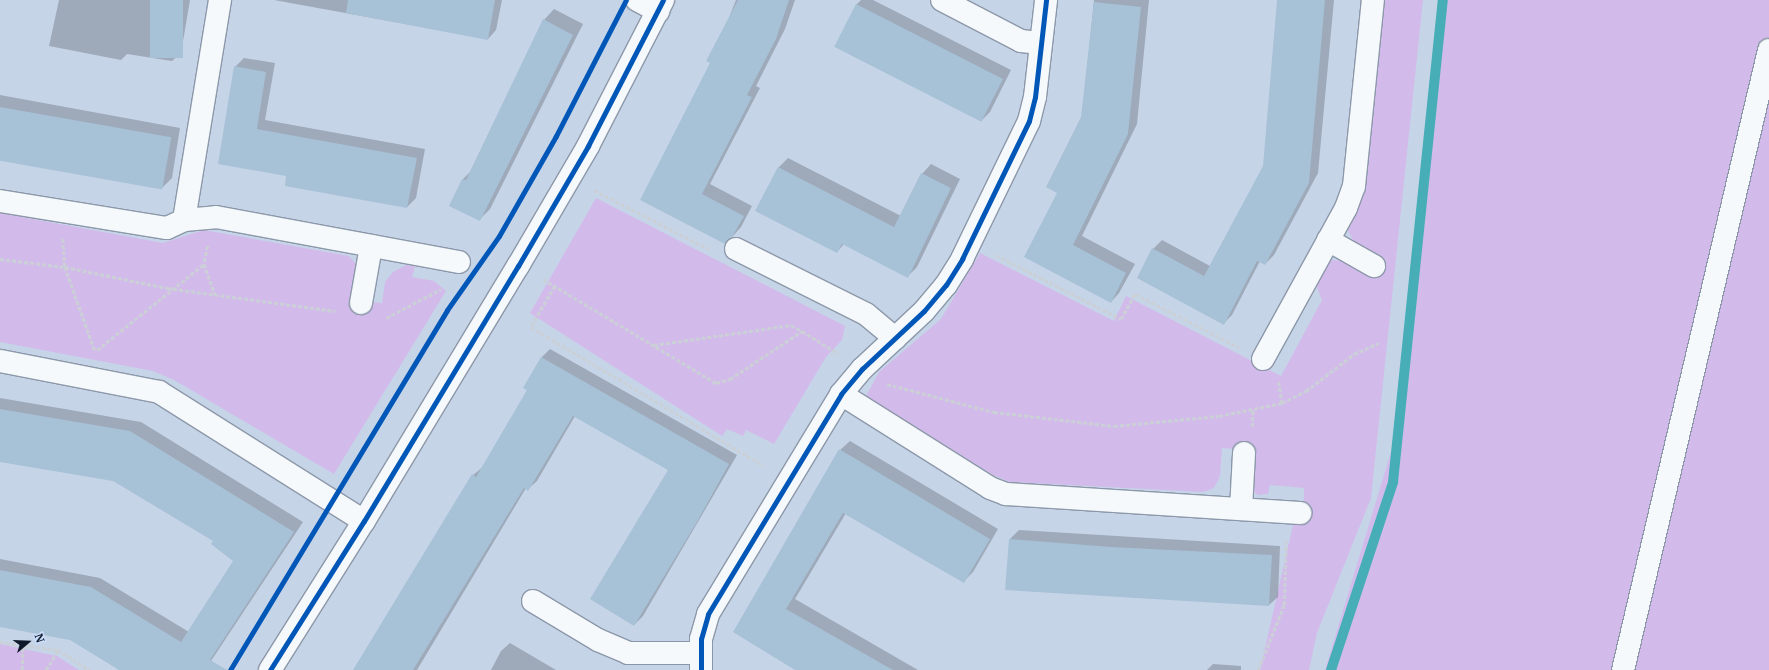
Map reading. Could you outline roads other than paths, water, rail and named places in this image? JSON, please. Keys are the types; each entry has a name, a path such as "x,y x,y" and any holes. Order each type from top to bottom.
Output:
{"street":[{"path":"184,220 220,0"},
{"path":"270,670 364,521 570,178 660,6 636,0"},
{"path":"942,0 1021,41 1041,43"},
{"path":"533,601 598,640 628,653 701,662 701,639 708,614 790,482 841,394 862,369 895,338 946,285 971,242 1029,121 1035,97 1046,0"},
{"path":"1263,359 1328,240 1354,186 1373,0"},
{"path":"1622,670 1769,50"},
{"path":"0,202 167,228 184,220 216,217 459,262"},
{"path":"1328,240 1374,266"},
{"path":"361,303 371,246"},
{"path":"736,249 866,314 895,338"},
{"path":"0,361 90,377 158,392 364,521"},
{"path":"841,394 990,488 1006,494 1293,512"},
{"path":"1240,509 1244,453"}],"waterway":[{"path":"1331,670 1393,482 1443,0"}]}
